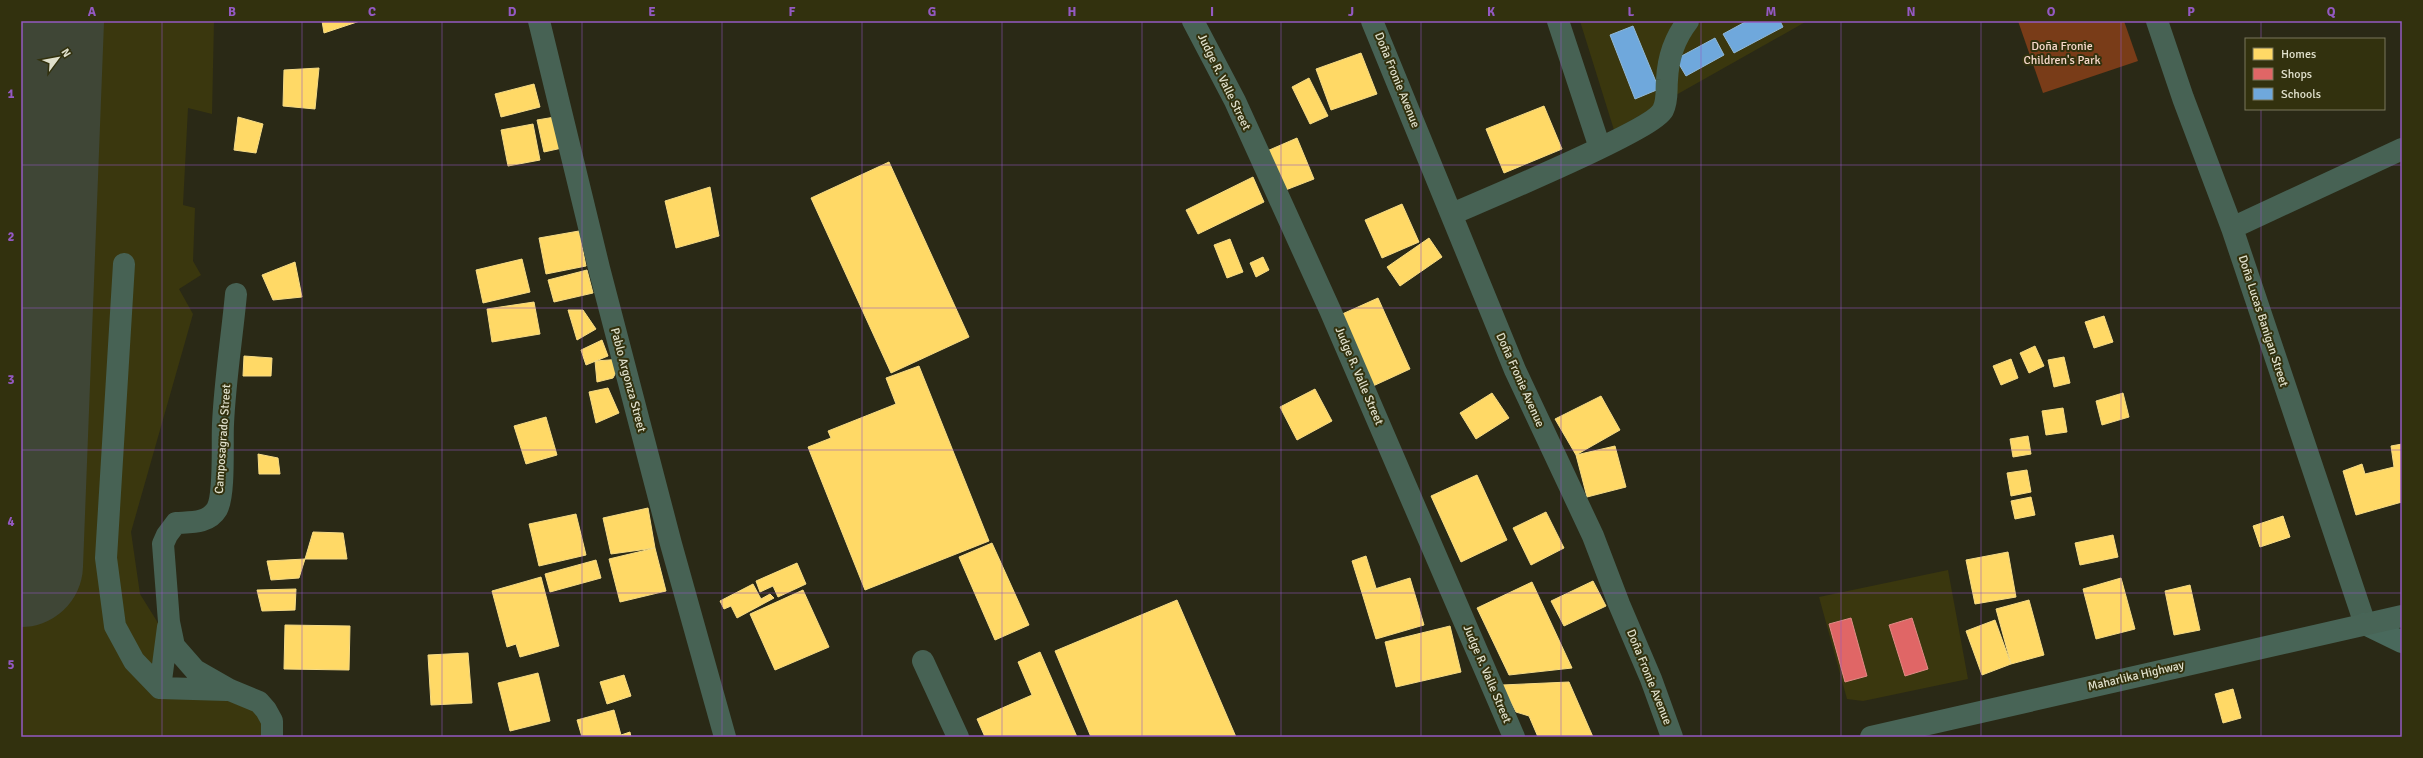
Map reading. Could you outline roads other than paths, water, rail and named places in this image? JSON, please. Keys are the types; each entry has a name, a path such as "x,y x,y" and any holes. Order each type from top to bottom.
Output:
{"highway":[{"name":"Maharlika Highway","path":"1884,736 2402,616"}],"main road":[{"path":"2365,624 2402,642"}],"street":[{"name":"Pablo Argonza Street","path":"539,21 667,529 725,737"},
{"name":"Judge R. Valle Street","path":"1193,21 1235,101 1330,310 1514,737"},
{"path":"1558,21 1600,148"},
{"path":"1452,214 1600,148 1652,122 1663,110 1667,96 1666,81 1672,48 1677,35 1688,21"},
{"name":"Doña Lucas Banigan Street","path":"2157,21 2183,98 2232,228 2365,624"},
{"name":"Doña Fronie Avenue","path":"1379,23 1452,214 1515,370 1593,536 1619,604 1651,679 1672,737"},
{"path":"2232,228 2402,149"},
{"path":"124,264 106,558 115,626 134,661 160,688 230,690"},
{"name":"Camposagrado Street","path":"236,294 223,423 220,495 217,508 211,516 202,521 176,523 167,535 163,544 169,622 174,646 195,670 230,690 249,696 266,710 272,721 272,737"},
{"path":"160,688 169,622"},
{"path":"924,661 958,737"}],"park label":[{"name":"Doña Fronie Children's Park","path":"2062,53"}]}
